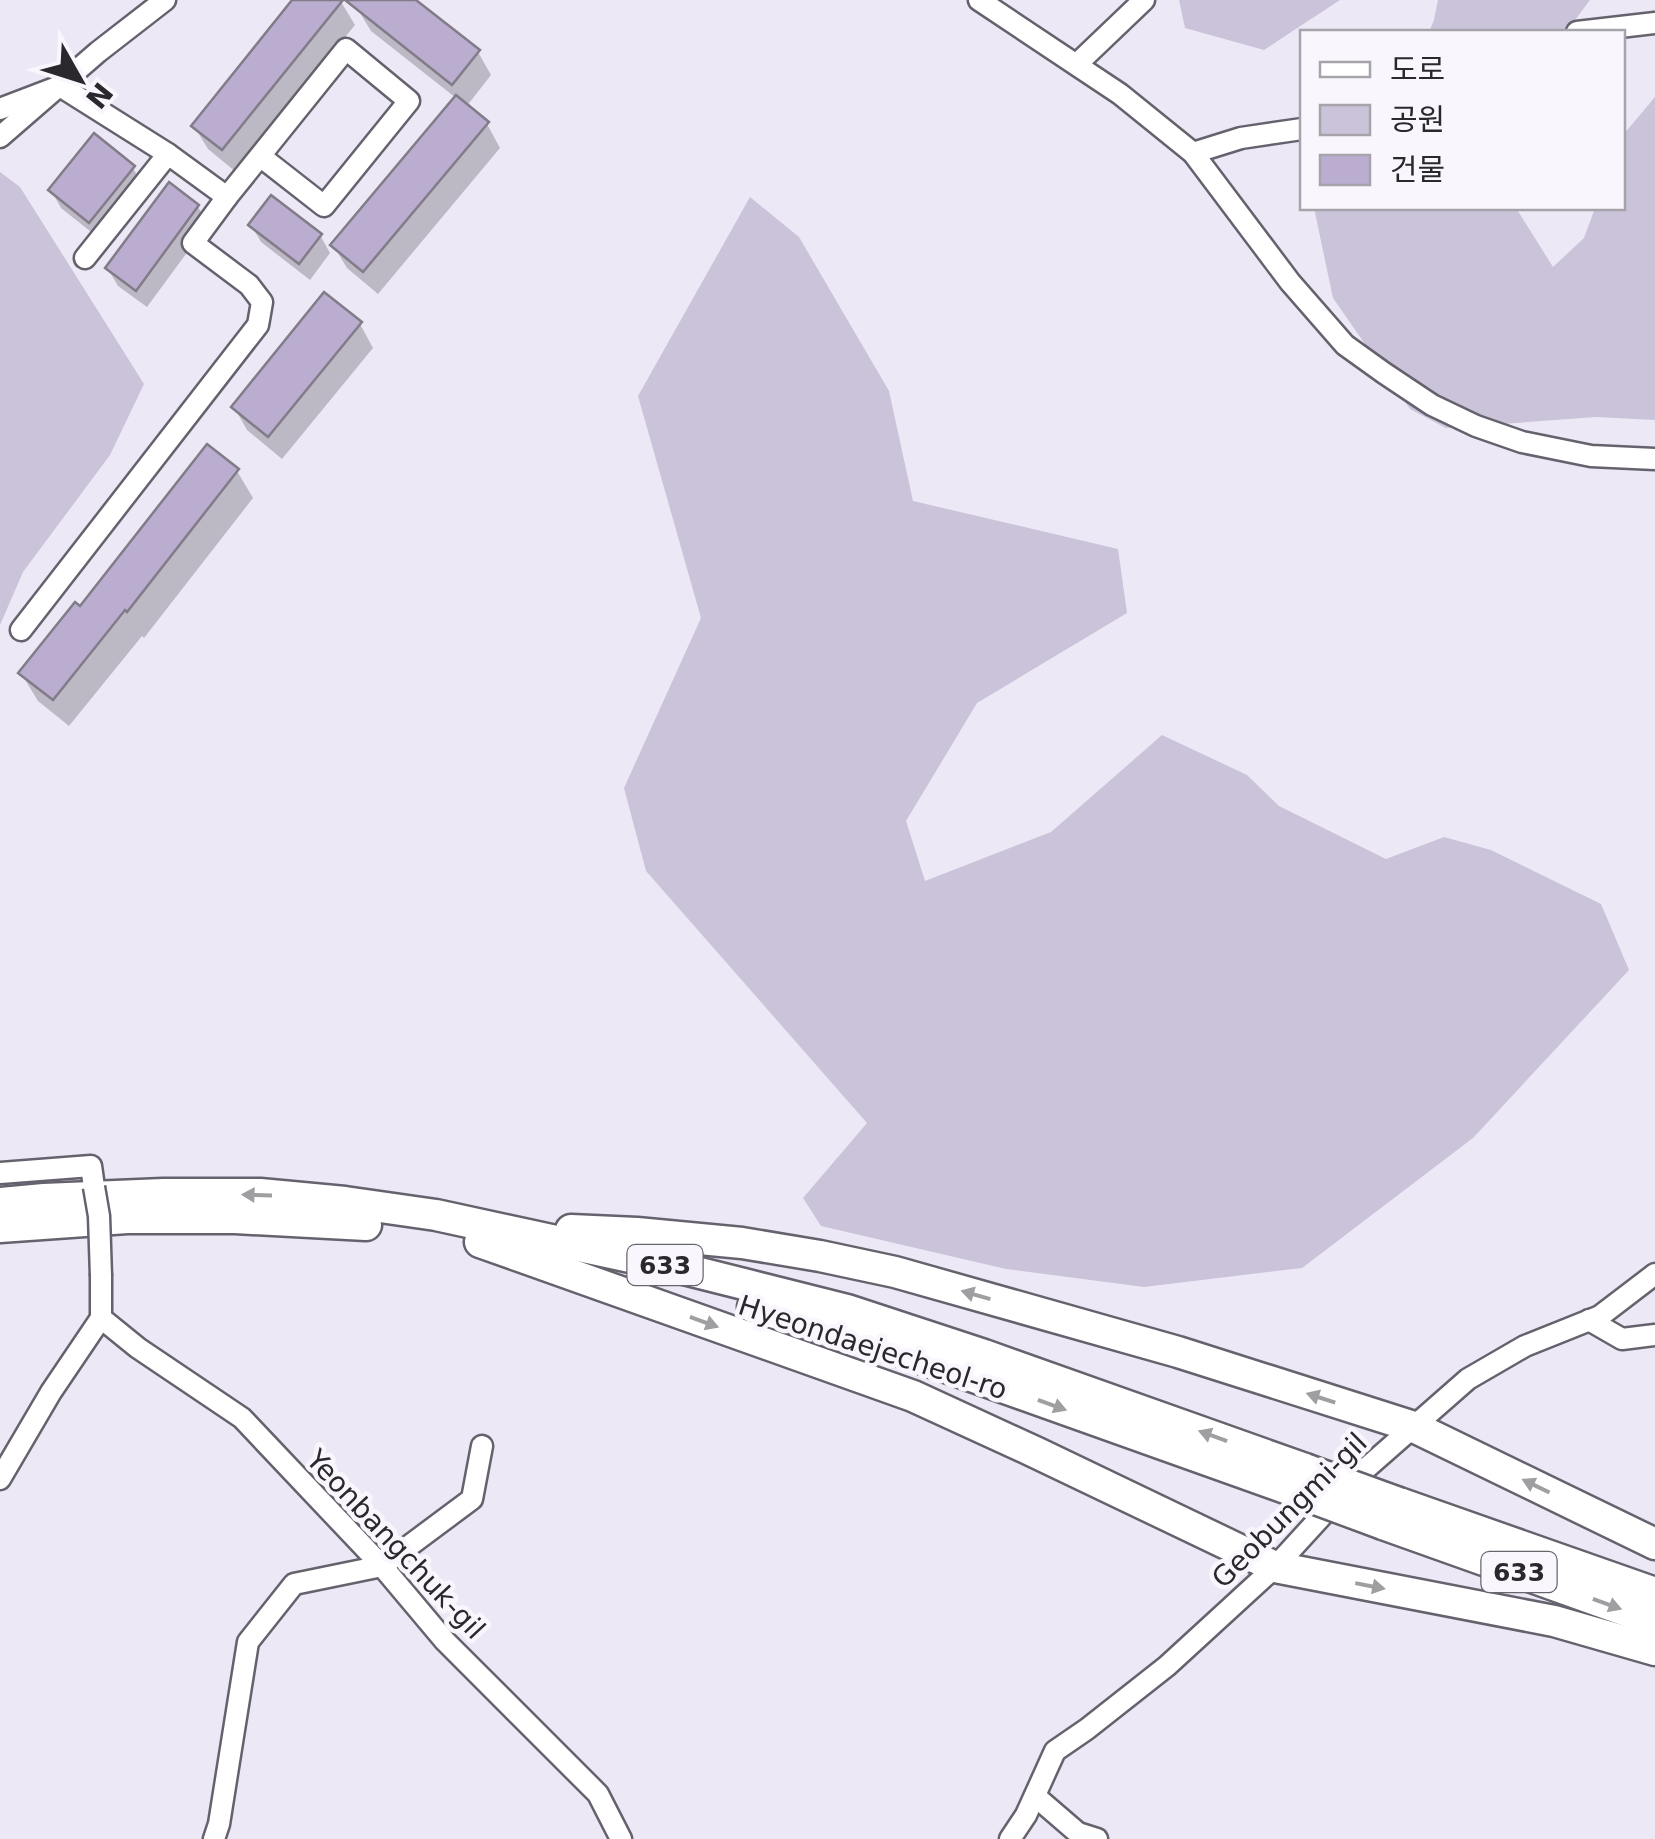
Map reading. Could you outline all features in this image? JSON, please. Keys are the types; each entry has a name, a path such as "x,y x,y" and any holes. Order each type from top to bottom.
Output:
{"highway":[{"name":"Hyeondaejecheol-ro","path":"0,1203 163,1194 260,1194 436,1215 485,1234"},
{"name":"Hyeondaejecheol-ro","path":"0,1227 126,1218 348,1222 485,1234 676,1267 846,1310 984,1355 1391,1513 1655,1621"},
{"path":"485,1234 637,1232 742,1243 896,1272 1178,1352 1414,1427 1655,1544"},
{"path":"485,1234 912,1396 1275,1568 1554,1621 1655,1650"},
{"name":"Hyeondaejecheol-ro","path":"1391,1513 1655,1593"}],"street":[{"path":"0,137 165,0"},
{"path":"978,0 1120,94 1193,153 1290,282 1344,345 1432,405 1522,442 1591,456 1655,459"},
{"path":"1077,64 1144,0"},
{"path":"1594,30 1655,23"},
{"path":"21,630 258,325 262,302 250,285 193,243 260,156 346,49 409,100 324,206 260,156"},
{"path":"0,109 60,86"},
{"path":"60,86 168,154 228,198"},
{"path":"1193,153 1241,138 1300,130"},
{"path":"85,258 168,154"},
{"path":"0,1173 91,1166 100,1216 101,1276 101,1318 51,1392 0,1479"},
{"name":"Geobungmi-gil","path":"1010,1839 1026,1815 1054,1751 1088,1730 1167,1666 1275,1568 1362,1472 1468,1379 1525,1346 1600,1316 1655,1274"},
{"name":"Yeonbangchuk-gil","path":"101,1318 138,1348 242,1418 446,1640 598,1794 620,1839"},
{"path":"1588,1320 1622,1339 1655,1336"},
{"path":"214,1839 248,1642 294,1584 382,1566 472,1499 482,1446"},
{"path":"1035,1796 1078,1833 1097,1839"}],"green space":[{"path":"1179,0 1340,0 1264,50 1185,28"},
{"path":"1438,0 1590,0 1568,30 1430,30"},
{"path":"1655,97 1655,420 1596,417 1446,428 1410,409 1333,298 1314,210 1517,210 1553,267 1584,238 1594,210 1625,210 1625,133"},
{"path":"0,172 20,187 144,384 110,455 23,572 0,625"},
{"path":"750,197 799,237 889,391 913,501 1118,549 1127,613 977,703 906,821 925,881 1051,832 1162,735 1247,775 1279,806 1386,859 1444,837 1491,850 1601,904 1629,970 1473,1138 1302,1268 1144,1287 1006,1269 821,1226 803,1198 867,1123 646,871 624,788 701,618 638,396"}],"building":[{"path":"292,0 343,0 222,150 191,126"},
{"path":"345,0 416,0 480,50 452,85"},
{"path":"456,95 489,122 363,272 330,245"},
{"path":"94,133 135,166 89,223 48,190"},
{"path":"169,182 199,205 136,291 105,268"},
{"path":"271,195 322,234 299,264 248,225"},
{"path":"324,292 362,322 268,437 231,407"},
{"path":"207,444 239,469 53,700 18,673 75,602 80,606"}]}
